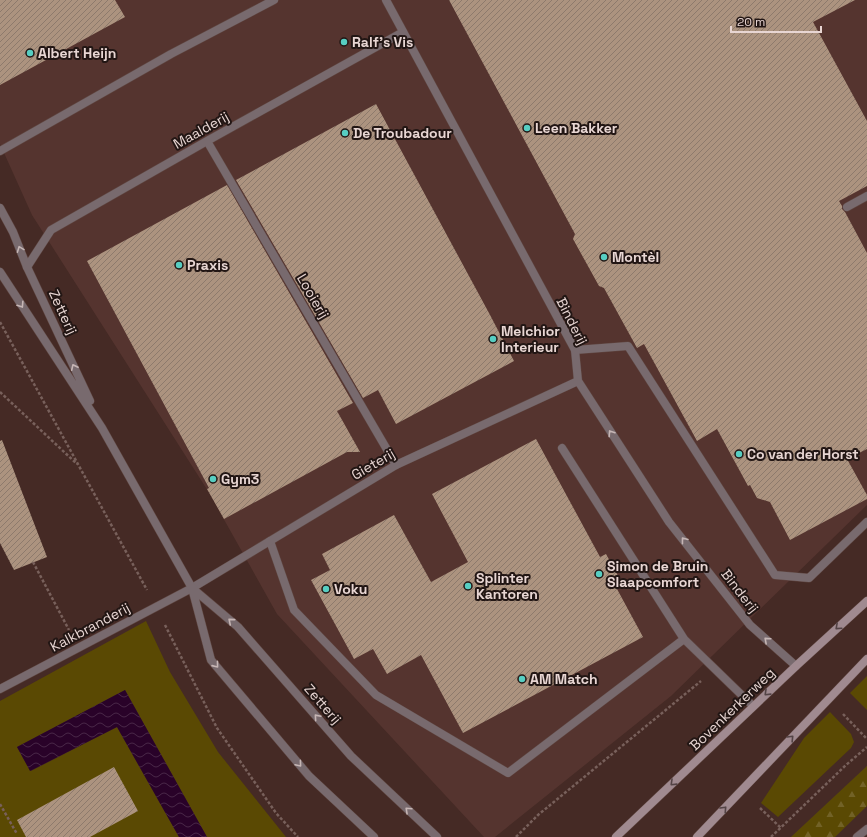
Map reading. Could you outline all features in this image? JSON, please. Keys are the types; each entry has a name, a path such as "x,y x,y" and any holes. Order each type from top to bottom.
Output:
{"main road":[{"name":"Bovenkerkerweg","path":"616,837 753,706 867,601"},
{"path":"697,837 867,659"}],"street":[{"path":"0,151 171,54 274,0"},
{"name":"Binderij","path":"386,0 575,350 578,381 669,522 750,625 796,666"},
{"name":"Maalderij","path":"27,267 50,230 403,32"},
{"name":"Looierij","path":"207,141 396,465"},
{"path":"847,207 867,196"},
{"name":"Zetterij","path":"0,208 13,232 27,267 102,428"},
{"name":"Zetterij","path":"0,272 102,428 192,588 211,660 309,776 374,837"},
{"path":"575,350 628,346 775,575 809,578 867,522"},
{"name":"Gieterij","path":"192,588 396,465 578,381"},
{"path":"562,448 684,639 753,706"},
{"path":"270,541 294,610 376,695 508,773 684,639"},
{"name":"Zetterij","path":"192,588 238,627 351,756 437,837"},
{"name":"Kalkbranderij","path":"0,689 192,588"},
{"path":"857,837 867,829"}],"path":[{"path":"0,322 156,607 217,728 276,813 298,837"},
{"path":"0,392 79,466"},
{"path":"33,562 79,648"},
{"path":"516,837 538,815 715,669"},
{"path":"771,837 846,765 867,747"},
{"path":"0,804 17,834"},
{"path":"760,808 781,828"}],"shaded area":[{"path":"0,0 867,0 867,505 671,696 495,837 484,837 277,614 208,491 32,215 0,144"}],"green space":[{"path":"146,621 170,672 218,752 286,837 207,837 125,690 17,747 31,771 117,727 179,837 0,837 0,701"},
{"path":"867,676 867,710 850,693"},
{"path":"830,712 851,734 854,742 851,748 778,817 761,803 804,738"},
{"path":"867,766 867,806 835,837 791,837"}],"water":[{"path":"125,690 207,837 179,837 117,727 30,771 17,747"}],"building":[{"path":"0,0 115,0 125,17 0,85"},
{"path":"449,0 855,0 813,22 867,121 867,186 839,201 867,253 867,449 847,459 867,495 867,499 790,540 770,502 757,498 750,485 748,486 717,429 697,441 644,344 637,348 604,288 599,286 573,239 575,234"},
{"path":"376,104 514,361 396,424 378,390 363,398 236,180"},
{"path":"227,185 353,403 337,411 360,452 347,452 224,519 207,489 209,488 87,261"},
{"name":"Splinter Kantoren","path":"536,439 600,557 606,554 623,585 617,589 643,637 463,733 421,655 387,674 373,649 354,659 311,580 330,570 322,554 394,515 431,582 468,562 432,494"},
{"path":"2,440 47,557 14,570 0,543 0,441"},
{"path":"114,767 138,811 90,837 26,837 17,820"}],"place":[{"name":"Ralf's Vis","path":"344,42"},
{"name":"Albert Heijn","path":"30,53"},
{"name":"Leen Bakker","path":"527,128"},
{"name":"De Troubadour","path":"345,133"},
{"name":"Montèl","path":"604,257"},
{"name":"Praxis","path":"179,265"},
{"name":"Melchior Interieur","path":"493,339"},
{"name":"Co van der Horst","path":"739,454"},
{"name":"Gym3","path":"213,479"},
{"name":"Simon de Bruin Slaapcomfort","path":"599,574"},
{"name":"Splinter Kantoren","path":"468,586"},
{"name":"Voku","path":"326,589"},
{"name":"AM Match","path":"522,679"}]}
